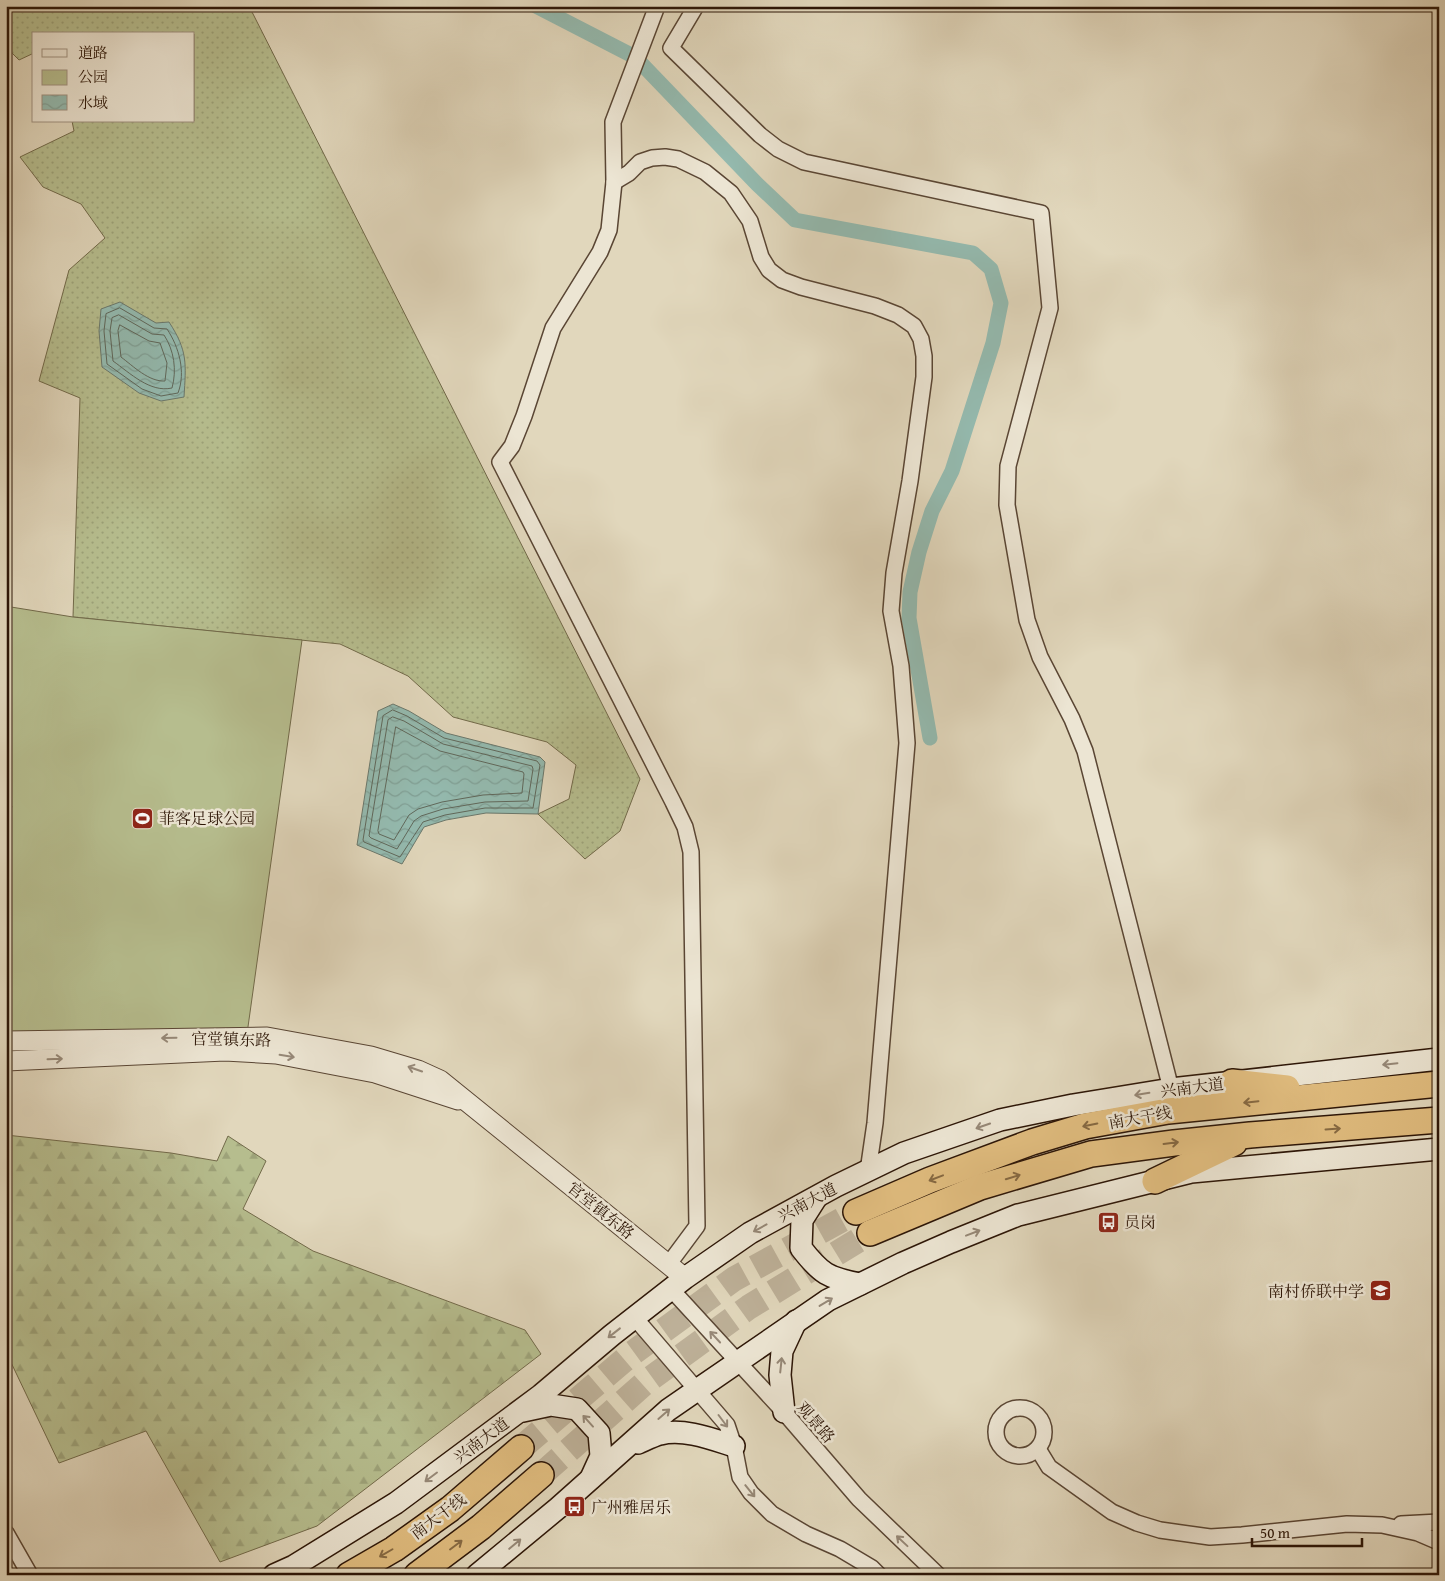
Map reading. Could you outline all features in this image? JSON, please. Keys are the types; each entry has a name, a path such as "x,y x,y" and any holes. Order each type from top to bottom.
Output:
{"highway":[{"path":"1232,1082 1337,1094"},
{"name":"南大干线","path":"856,1212 930,1180 1032,1142 1085,1126 1168,1111 1439,1084"},
{"name":"南大干线","path":"870,1234 980,1187 1090,1154 1250,1135 1439,1120"},
{"path":"1155,1180 1250,1135"},
{"name":"南大干线","path":"349,1575 394,1549 450,1509 521,1448"},
{"path":"417,1575 481,1527 541,1474"}],"main road":[{"name":"兴南大道","path":"274,1575 294,1566 396,1503 518,1412 678,1283 750,1233 904,1153 1000,1120 1073,1105 1171,1089 1439,1059"},
{"path":"485,1572 668,1410 828,1300 950,1242 1018,1216 1191,1172 1439,1149"},
{"path":"818,1196 802,1220 801,1248 817,1268 837,1280 860,1284"},
{"path":"784,1412 780,1375 782,1351 796,1321"},
{"path":"518,1412 551,1405 577,1409 599,1432 601,1456 590,1480"},
{"path":"626,1448 661,1434 677,1432 709,1438 734,1446"}],"street":[{"path":"656,6 613,122 614,182 609,230 600,252 553,328 524,416 512,446 500,462 673,802 684,827 691,852 697,1226 668,1265"},
{"path":"696,6 671,48 760,136 778,149 804,162 1041,213 1050,308 1008,466 1007,505 1027,620 1040,657 1072,719 1085,751 1171,1089"},
{"path":"614,182 629,173 640,162 652,158 678,159 705,172 732,192 750,221 761,257 770,270 782,280 801,287 875,306 898,315 914,326 921,339 924,356 924,376 910,481 894,573 892,611 901,666 907,743 875,1123 868,1171"},
{"name":"官堂镇东路","path":"6,1041 267,1037 371,1056 418,1070 440,1080 471,1104 668,1265 678,1283"},
{"name":"官堂镇东路","path":"6,1061 225,1051 276,1054 375,1073 471,1104"},
{"name":"观景路","path":"678,1283 738,1362 859,1499 938,1575"},
{"path":"635,1318 727,1426 734,1446 740,1477 751,1493 772,1514 806,1534 840,1549 872,1568 879,1575"},
{"path":"1038,1450 1049,1467 1112,1512 1137,1523 1160,1530 1210,1537 1347,1524 1382,1525 1439,1522"},
{"path":"1382,1525 1418,1533 1439,1542"},
{"path":"6,1533 30,1575"}],"green space":[{"path":"6,6 249,6 640,779 620,831 585,859 538,814 569,799 576,765 547,742 453,717 408,676 340,644 73,617 80,398 39,381 69,270 105,238 81,204 43,187 20,157 74,131 72,122 195,122 195,32 32,32 32,54 19,60 6,47"},
{"name":"菲客足球公园","path":"11,607 73,617 302,640 247,1034 6,1035 6,831 12,806 6,804 6,651"},
{"path":"6,1135 171,1153 217,1161 228,1136 266,1161 243,1209 313,1251 525,1330 541,1354 317,1526 220,1562 146,1431 59,1463 6,1352"}],"water":[{"path":"120,302 156,323 169,322 183,350 185,366 184,397 161,401 139,393 102,367 99,331 101,309"},
{"path":"393,704 409,711 446,733 540,757 545,762 538,814 486,813 446,820 424,827 402,864 357,845 378,711"}],"waterway":[{"path":"536,6 635,57 757,184 795,220 973,253 991,269 1001,303 993,343 952,471 932,511 919,552 910,592 909,618 930,738"}],"tunnel":[{"path":"521,1448 630,1355 734,1279 856,1212"},
{"path":"541,1475 647,1381 749,1307 870,1233"}],"place":[{"name":"菲客足球公园","path":"143,818"},
{"name":"员岗","path":"1108,1222"},
{"name":"南村侨联中学","path":"1380,1291"},
{"name":"广州雅居乐","path":"575,1507"}]}
